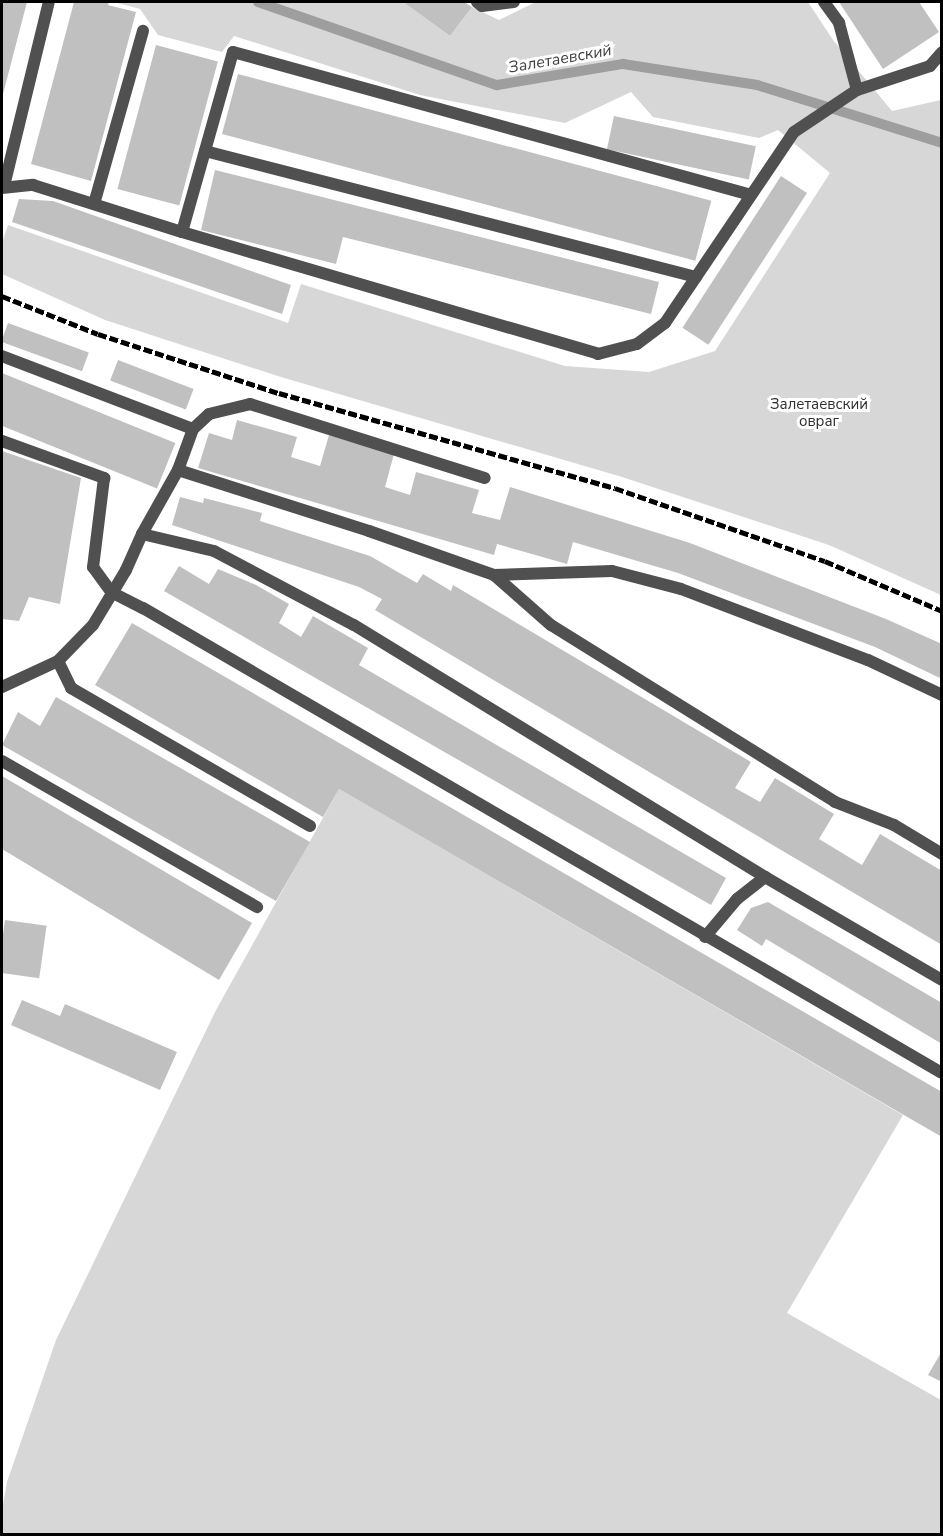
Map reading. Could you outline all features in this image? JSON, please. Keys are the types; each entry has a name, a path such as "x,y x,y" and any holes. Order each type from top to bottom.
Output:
{"lane":[{"path":"49,2 3,187 33,185 182,232 598,354 637,344 664,323 794,132 857,90 930,66 942,52"},
{"path":"477,2 482,6 514,2"},
{"path":"824,2 839,23 857,90"},
{"path":"94,204 143,31"},
{"path":"182,232 233,52 751,195"},
{"path":"205,151 696,277"},
{"path":"2,356 193,429"},
{"path":"2,687 58,661 93,625 126,570 142,534 178,470 193,429 209,414 250,404 485,478"},
{"path":"2,441 104,478 93,567 111,592 153,614 942,1073"},
{"path":"178,470 369,531 494,575 551,624 835,802 894,825 942,854"},
{"path":"142,534 214,551 354,625 765,877 942,980"},
{"path":"494,575 612,571 681,589 868,660 942,695"},
{"path":"58,661 71,688 310,826"},
{"path":"2,761 257,907"},
{"path":"705,937 737,899 765,877"}],"green space":[{"name":"Залетаевский овраг","path":"114,2 403,2 450,36 472,7 499,20 536,2 808,2 833,40 892,111 941,100 941,595 829,545 622,477 281,377 105,320 2,274 2,243 8,225 288,323 301,284 565,366 649,372 715,351 830,173 778,130 759,138 653,117 631,92 565,123 420,95 234,36 222,52 158,35 140,9"},
{"path":"339,789 903,1115 787,1313 941,1400 941,1534 2,1534 2,1510 7,1482 56,1340 216,1010"}],"building":[{"path":"2,2 27,2 2,98"},
{"path":"74,2 109,2 108,5 136,12 91,181 31,164"},
{"path":"403,2 464,2 472,7 450,36"},
{"path":"839,2 919,2 939,32 883,69"},
{"path":"156,45 218,62 179,205 117,189"},
{"path":"238,74 711,201 695,261 222,134"},
{"path":"614,116 756,146 749,179 607,149"},
{"path":"215,170 659,282 651,314 343,237 336,264 201,230"},
{"path":"781,176 807,193 708,345 682,328"},
{"path":"19,199 53,201 291,285 282,314 12,222"},
{"path":"8,323 89,352 82,371 2,342"},
{"path":"118,360 194,389 186,410 110,381"},
{"path":"2,373 175,443 157,488 2,426"},
{"path":"237,420 297,437 291,457 320,466 329,435 394,454 385,487 410,495 416,472 479,490 472,513 500,520 510,487 690,543 886,619 942,644 942,679 875,647 678,573 573,542 567,564 497,544 494,555 198,468 209,433 232,440"},
{"path":"2,451 81,478 60,604 29,597 19,621 2,619"},
{"path":"180,497 203,503 204,498 262,513 260,521 370,556 417,583 423,574 451,591 453,585 751,762 735,788 760,802 775,778 834,814 819,839 862,865 880,834 942,871 942,945 375,610 382,599 359,587 172,525"},
{"path":"179,566 209,584 218,569 256,585 289,604 279,623 301,637 313,616 368,648 359,665 726,878 711,905 164,591"},
{"path":"132,623 942,1092 942,1137 339,789 323,817 95,685"},
{"path":"56,697 310,842 276,901 2,745 18,712 40,726"},
{"path":"2,776 252,923 219,980 2,849"},
{"path":"768,902 942,1003 942,1044 766,939 762,946 737,930 751,908"},
{"path":"5,920 47,926 39,978 2,973"},
{"path":"22,1000 60,1016 65,1004 177,1052 160,1090 11,1025"},
{"path":"942,1351 942,1382 928,1375"}],"waterway":[{"name":"Залетаевский","path":"258,2 497,85 623,64 757,85 942,143"}],"railway":[{"path":"2,296 98,334 279,393 615,488 825,561 942,611"}]}
